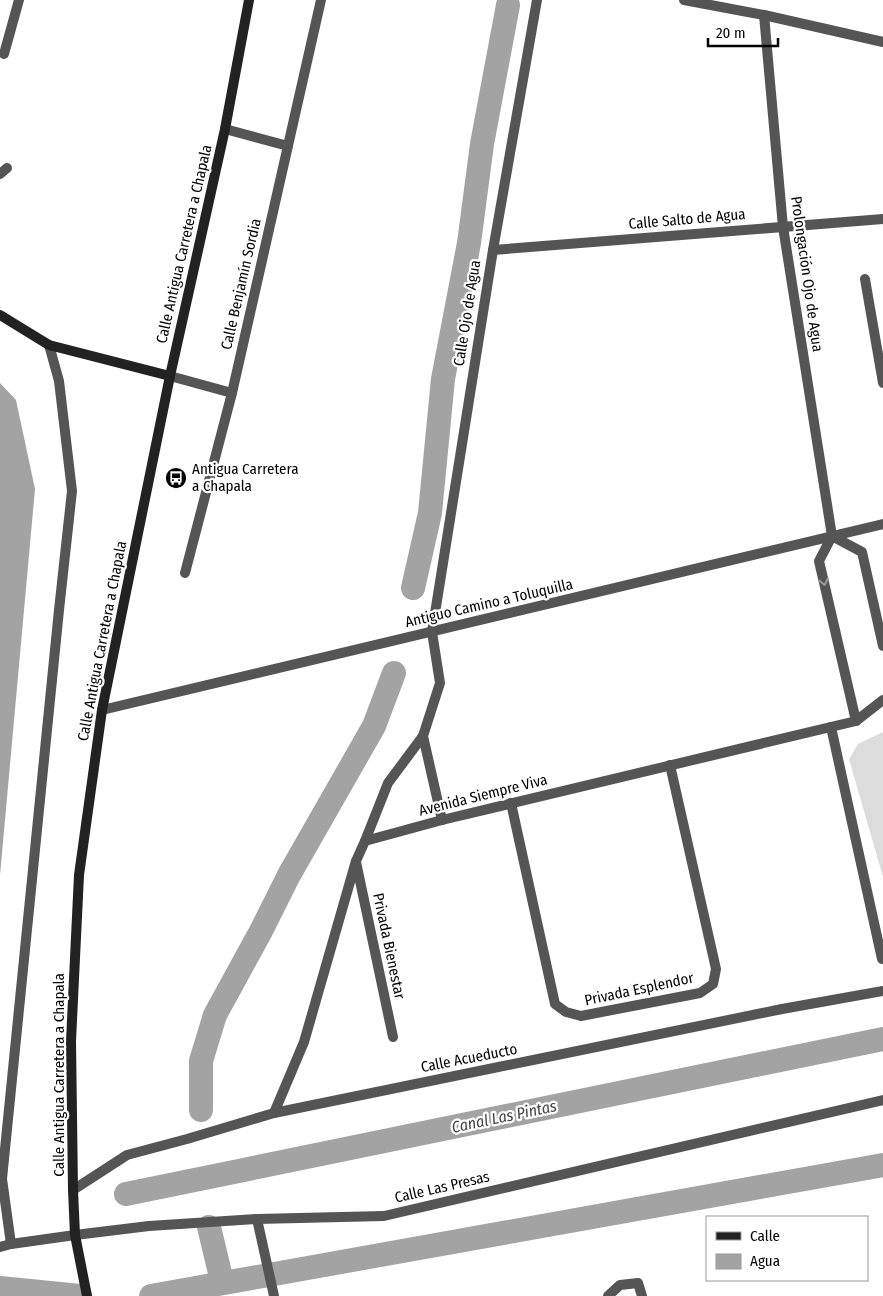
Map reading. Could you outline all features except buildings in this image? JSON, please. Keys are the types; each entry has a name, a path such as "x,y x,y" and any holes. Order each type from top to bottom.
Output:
{"main road":[{"name":"Calle Antigua Carretera a Chapala","path":"87,1296 75,1235 73,1190 71,1041 79,874 102,710 170,376 225,129 249,0"},
{"path":"0,315 49,345 170,376"}],"street":[{"path":"4,54 19,0"},
{"name":"Calle Benjamín Sordia","path":"185,573 232,393 321,0"},
{"name":"Calle Ojo de Agua","path":"423,736 440,683 432,632 492,250 537,0"},
{"path":"684,0 764,15 883,42"},
{"name":"Prolongación Ojo de Agua","path":"764,15 784,227 832,536"},
{"path":"225,129 288,146"},
{"name":"Calle Salto de Agua","path":"492,250 883,219"},
{"path":"865,279 883,383"},
{"path":"12,1244 2,1179 72,491 59,381 49,345"},
{"path":"170,376 232,393"},
{"name":"Antiguo Camino a Toluquilla","path":"102,710 883,524"},
{"path":"856,720 819,561 832,536 862,552 883,646"},
{"name":"Avenida Siempre Viva","path":"365,841 442,820 856,720 883,700"},
{"path":"831,726 882,959"},
{"path":"423,736 442,820"},
{"path":"274,1112 304,1042 356,861 388,783 423,736"},
{"name":"Privada Esplendor","path":"511,803 555,1004 566,1012 581,1016 700,993 713,984 716,969 670,765"},
{"name":"Privada Bienestar","path":"356,861 393,1036"},
{"name":"Calle Acueducto","path":"73,1190 127,1155 187,1140 274,1112 782,1009 883,991"},
{"name":"Calle Las Presas","path":"0,1247 149,1226 257,1219 384,1216 883,1100"},
{"path":"257,1219 274,1296"},
{"path":"607,1296 620,1285 638,1283 642,1296"}],"shaded area":[{"path":"883,732 883,877 849,759 858,744"}],"water":[{"path":"0,383 16,400 35,489 0,875"}],"waterway":[{"path":"413,588 430,513 443,379 469,243 482,144 508,5"},
{"path":"201,1110 201,1061 215,1015 289,875 374,726 394,673"},
{"name":"Canal Las Pintas","path":"126,1194 883,1039"},
{"path":"151,1296 883,1165"},
{"path":"209,1227 220,1273"},
{"path":"0,1288 80,1296"}],"place":[{"name":"Antigua Carretera a Chapala","path":"176,478"}]}
